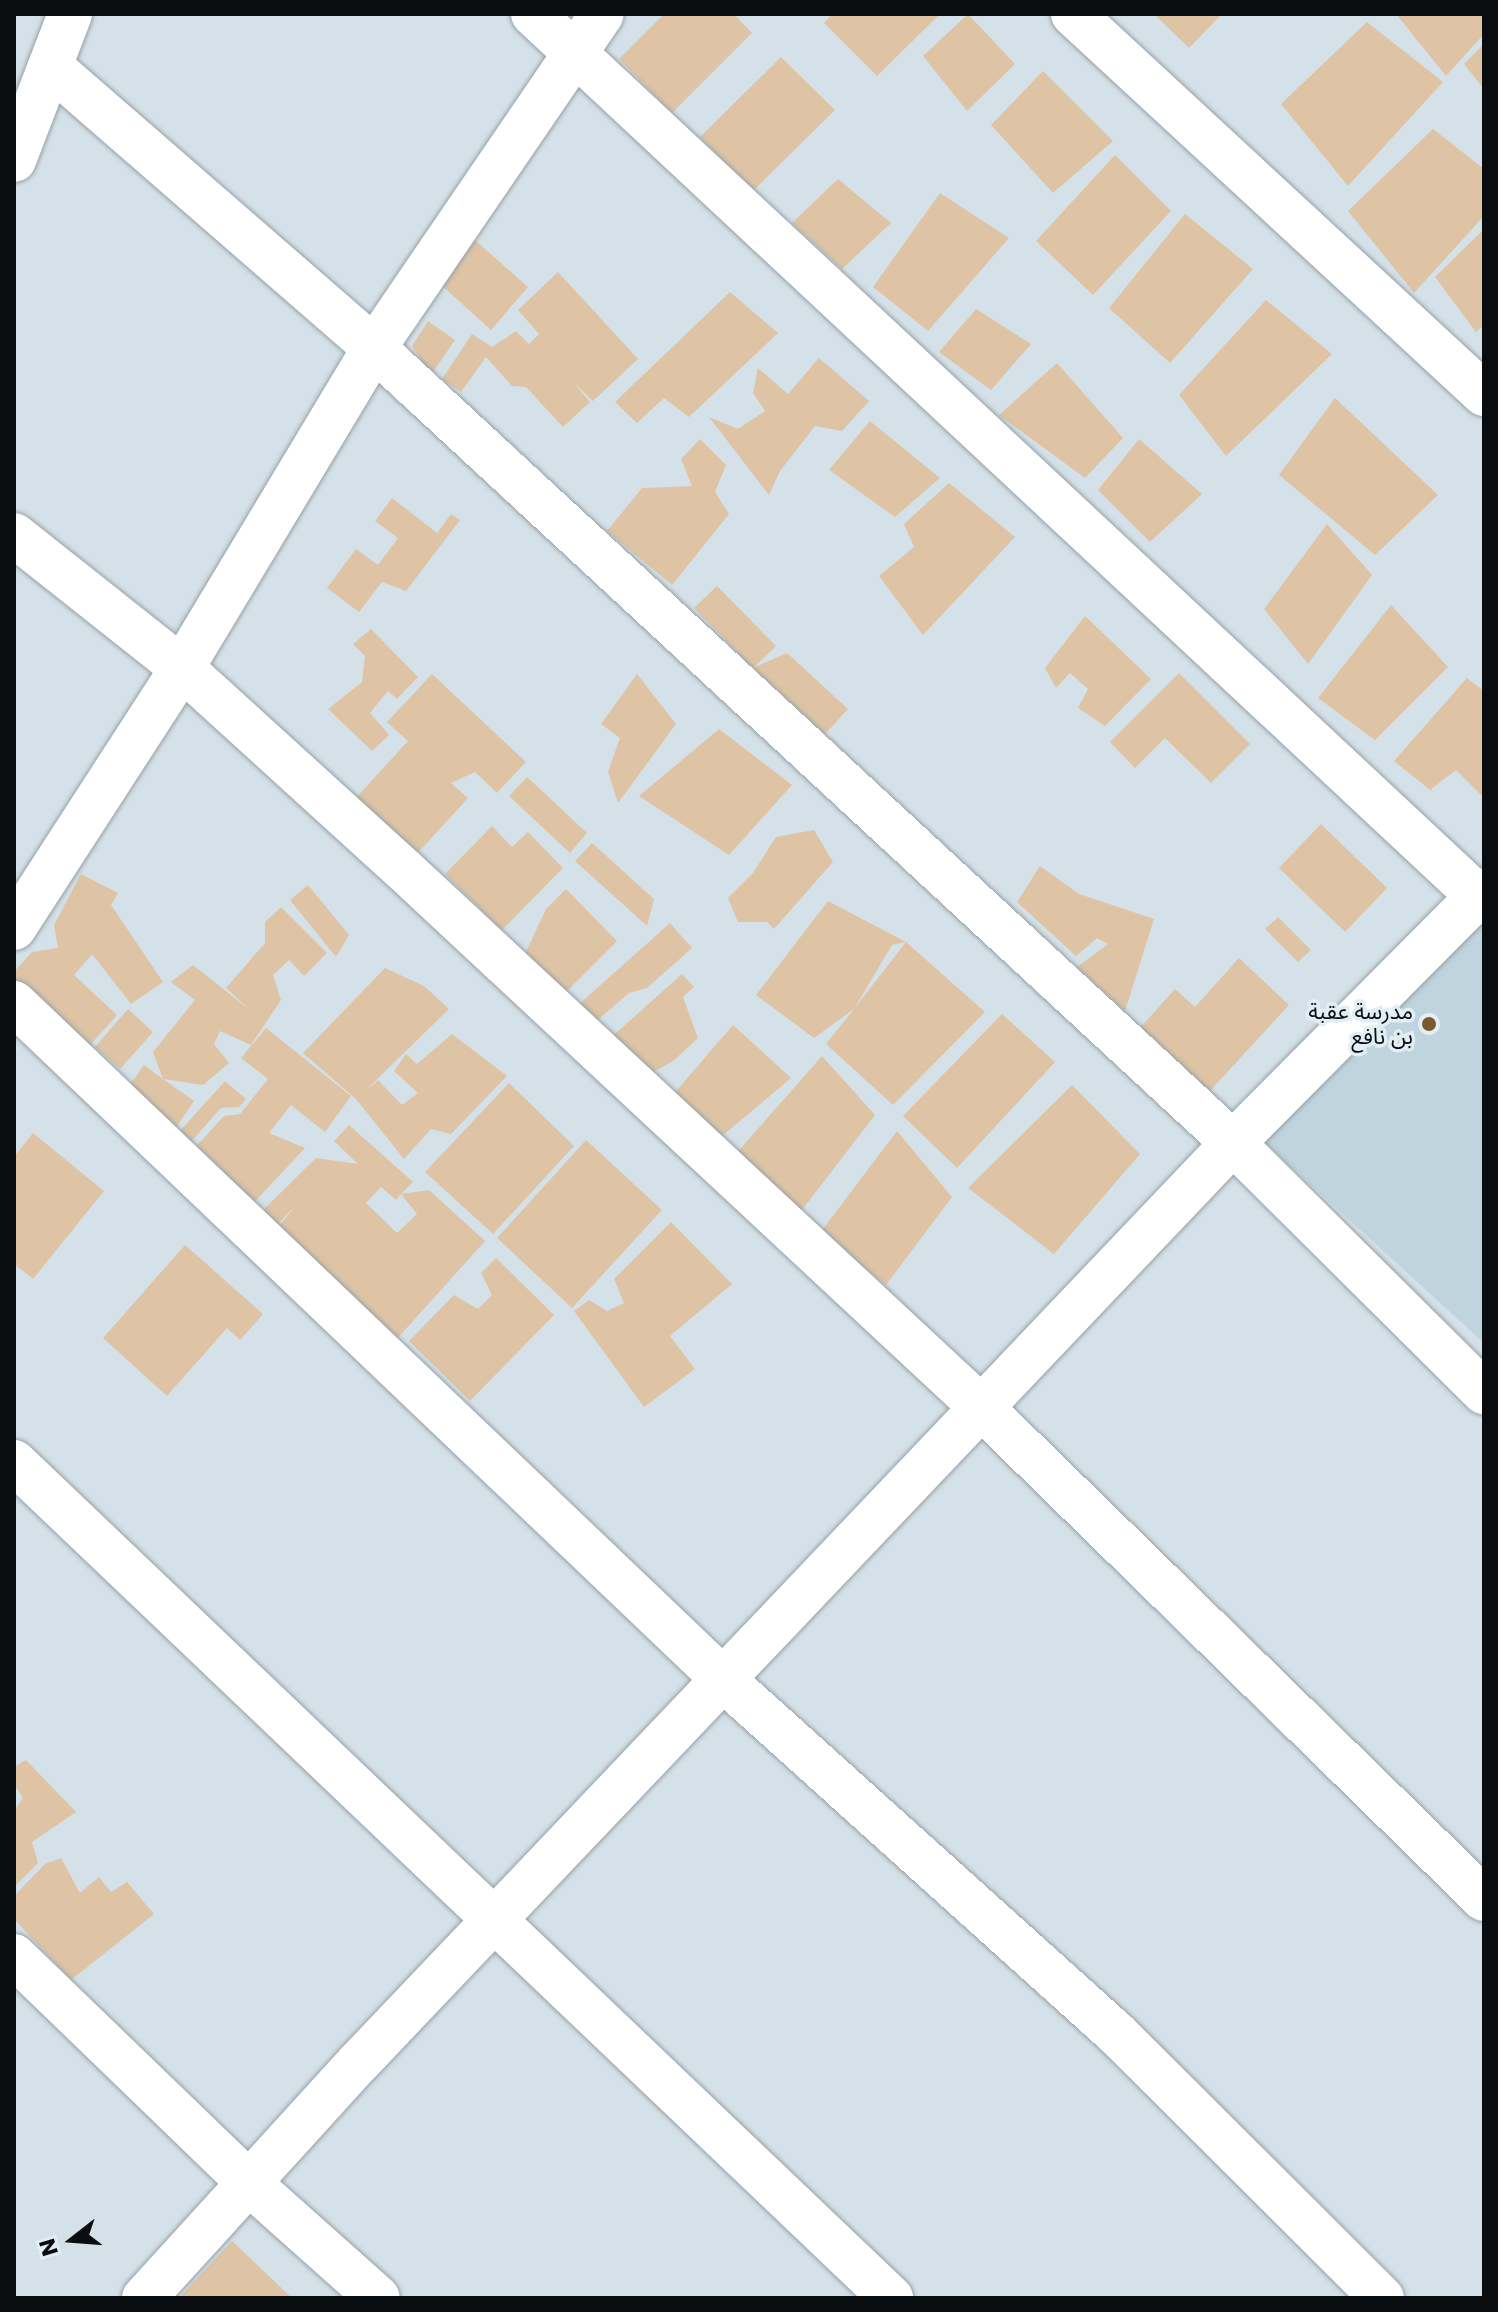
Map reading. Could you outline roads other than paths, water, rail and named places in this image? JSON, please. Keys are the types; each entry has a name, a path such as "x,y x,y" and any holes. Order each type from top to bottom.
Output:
{"street":[{"path":"14,160 70,14"},
{"path":"144,2298 493,1921 726,1682 1233,1143 1481,893 533,14"},
{"path":"14,928 182,668 374,348 572,52 602,14"},
{"path":"1073,14 1484,394"},
{"path":"50,66 374,348 1233,1143 1484,1392"},
{"path":"14,535 182,668 983,1409 1484,1899"},
{"path":"14,1003 726,1682 1117,2034 1382,2298"},
{"path":"14,1462 891,2298"},
{"path":"14,1956 250,2184 378,2298"}],"place":[{"name":"مدرسة عقبة بن نافع","path":"1429,1024"}]}
